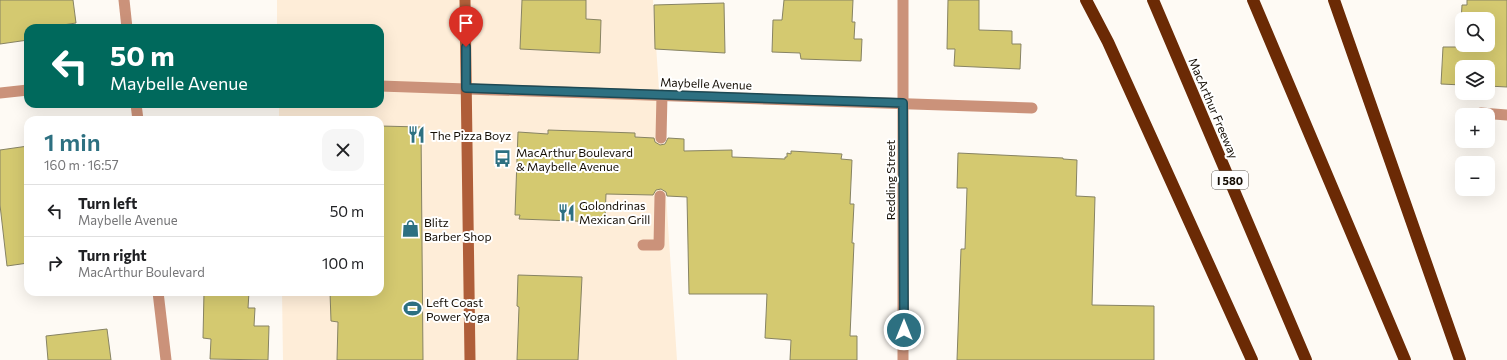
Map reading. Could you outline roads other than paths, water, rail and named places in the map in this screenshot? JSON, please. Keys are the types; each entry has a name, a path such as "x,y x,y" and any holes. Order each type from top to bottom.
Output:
{"highway":[{"path":"1086,0 1108,42 1252,360"},
{"name":"MacArthur Freeway","path":"1153,0 1306,360"},
{"path":"1253,0 1405,360"},
{"path":"1334,0 1460,360"}],"main road":[{"path":"465,0 470,360"}],"street":[{"path":"124,0 127,24"},
{"name":"Redding Street","path":"903,0 903,360"},
{"name":"Maybelle Avenue","path":"384,86 1032,108"},
{"path":"0,93 24,90"},
{"path":"661,138 662,95"},
{"path":"1495,114 1507,115"},
{"path":"643,245 659,245 660,196"},
{"path":"158,296 166,360"}],"place":[{"name":"The Pizza Boyz","path":"417,135"},
{"name":"MacArthur Boulevard & Maybelle Avenue","path":"503,159"},
{"name":"Golondrinas Mexican Grill","path":"566,212"},
{"name":"Blitz Barber Shop","path":"411,229"},
{"name":"Left Coast Power Yoga","path":"413,309"}]}
